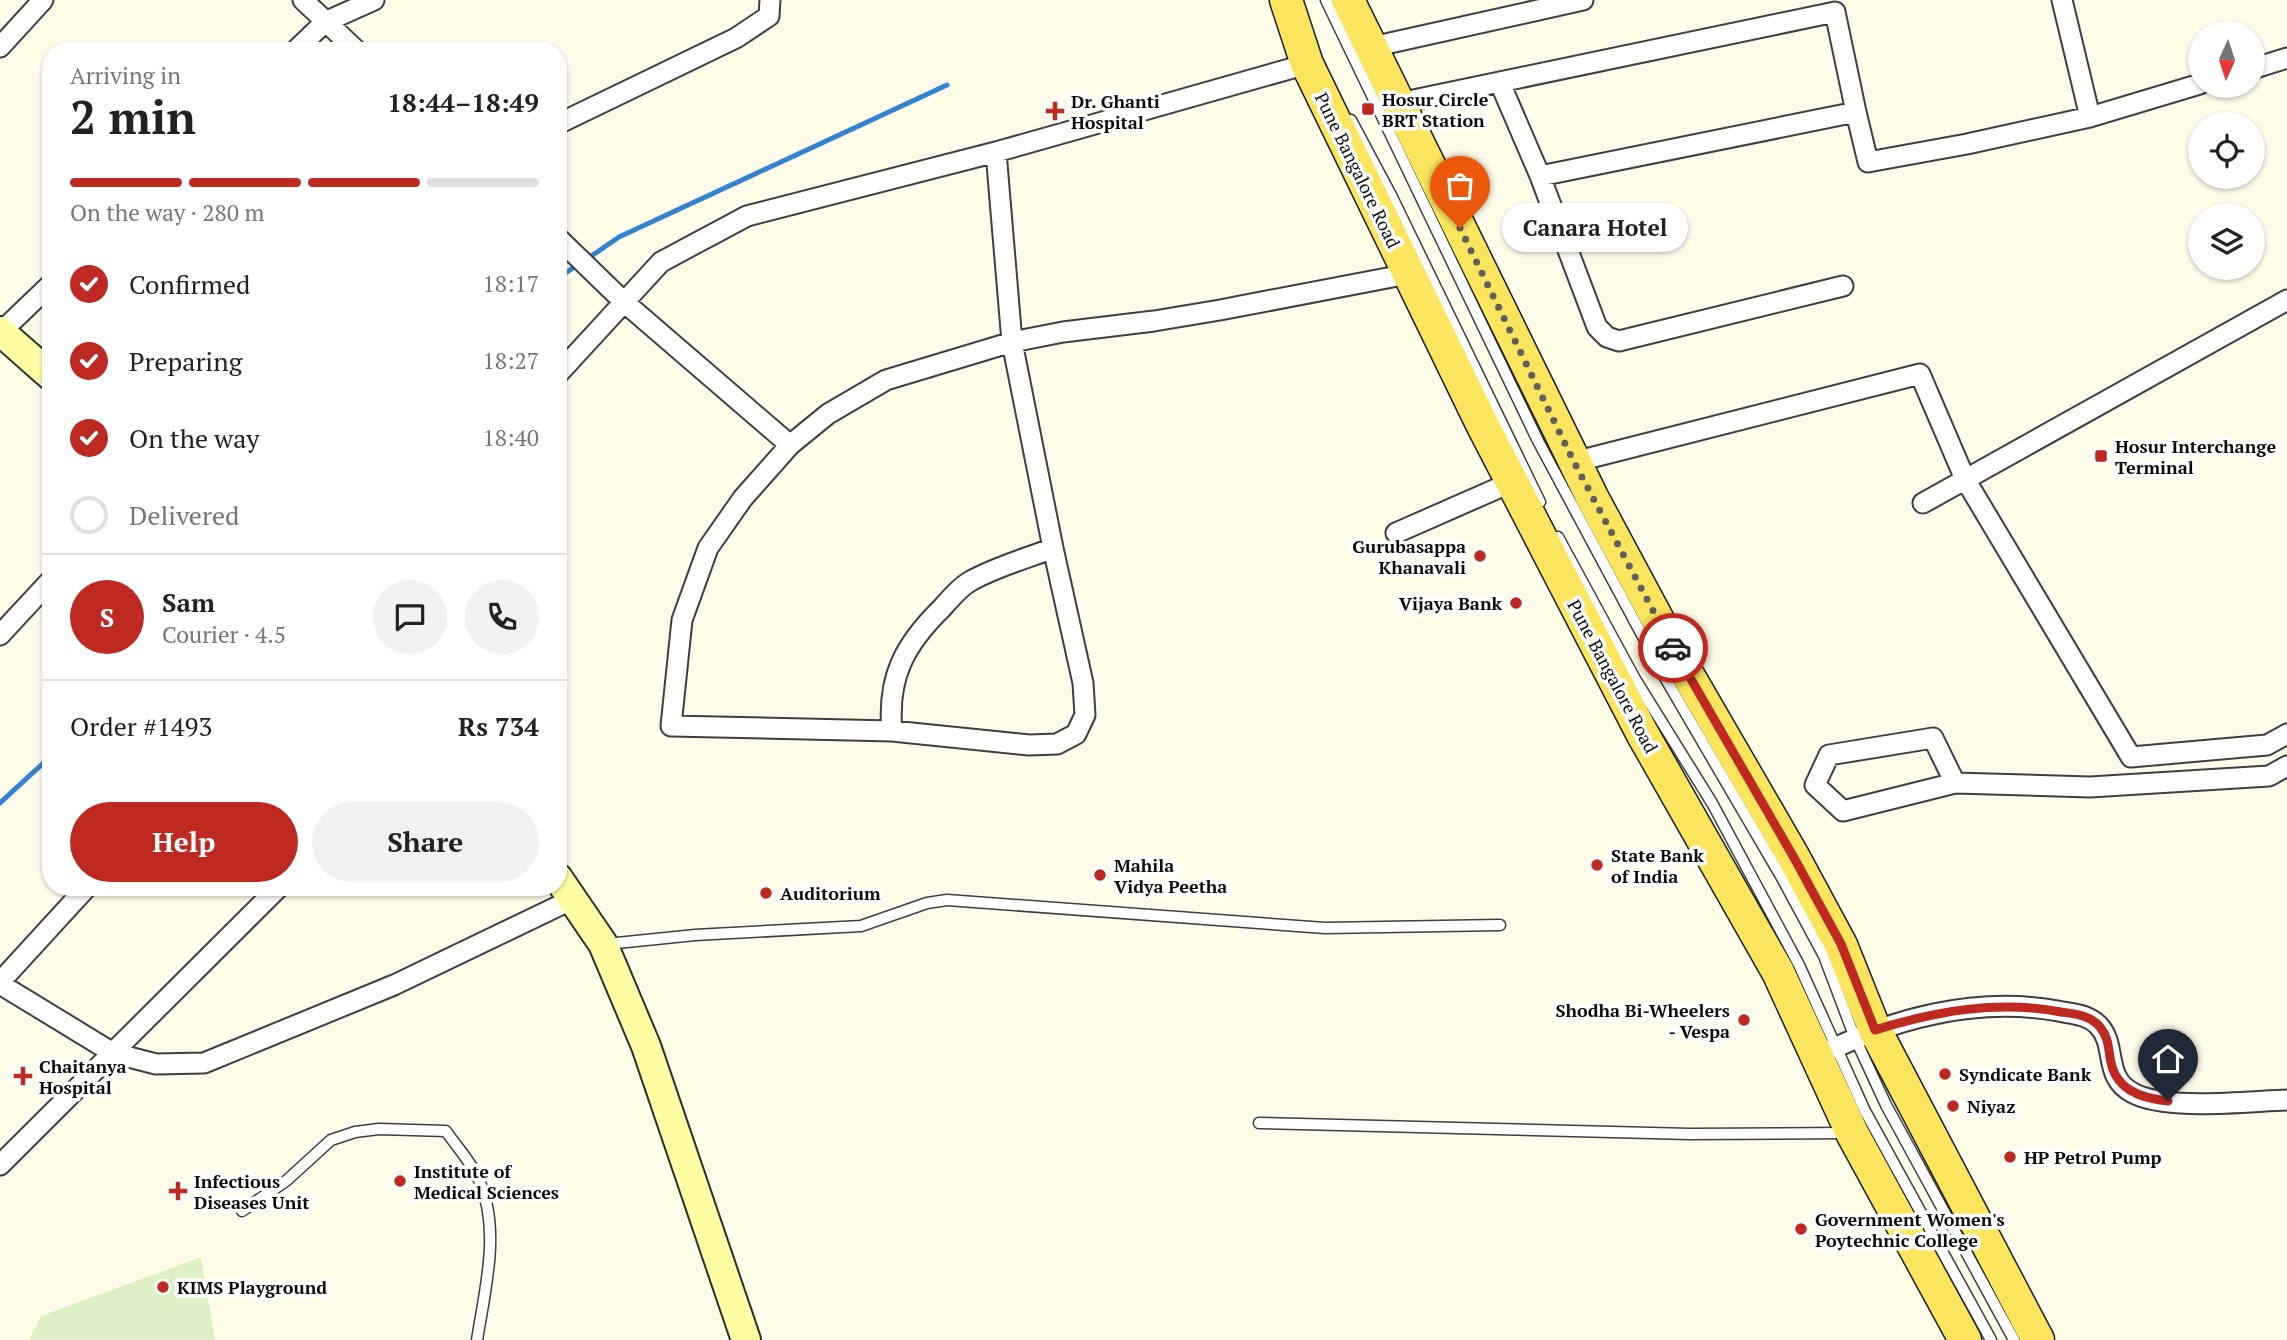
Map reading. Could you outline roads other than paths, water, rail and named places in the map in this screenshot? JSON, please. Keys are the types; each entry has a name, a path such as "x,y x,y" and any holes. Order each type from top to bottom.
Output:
{"main road":[{"name":"Pune Bangalore Road","path":"1286,0 1307,64 1512,482 1642,733 1826,1052 1852,1133 1965,1340"},
{"path":"1348,0 1574,462 1682,663 1841,944 1865,1034 2038,1340"}],"street":[{"path":"0,47 43,0"},
{"path":"303,0 347,42"},
{"path":"304,42 325,22 374,0"},
{"path":"567,120 736,37 769,16 770,0"},
{"path":"1372,47 1583,0"},
{"path":"2062,0 2090,117"},
{"path":"1399,103 1835,12 1868,162 2090,117 2188,88"},
{"path":"2265,65 2287,58"},
{"path":"567,364 661,261 747,216 996,152 1307,64"},
{"path":"1500,83 1540,176 1597,327 1606,337 1619,341 1843,286"},
{"path":"1540,176 1856,112"},
{"path":"996,152 1012,342 1083,683 1084,715 1076,734 1057,744 1029,745 892,731 671,726 682,620 708,548 743,498 790,446 828,414 887,380 1012,342 1063,332 1181,316 1408,274"},
{"path":"567,246 624,302 790,446"},
{"path":"42,292 0,332 42,368"},
{"path":"1923,503 2287,300"},
{"path":"1574,462 1920,374 1965,479 2131,757 2267,745 2287,734"},
{"path":"1396,533 1512,482"},
{"path":"892,731 890,705 894,681 906,651 928,621 968,582 1053,548"},
{"path":"0,635 42,590"},
{"path":"1955,783 1933,738 1829,755 1815,785 1843,811 1955,783 2090,787 2269,776 2287,766"},
{"path":"567,892 603,944 646,1046 746,1340"},
{"path":"79,896 0,983 113,1053 156,1064 204,1063 394,985 553,896"},
{"path":"0,1165 270,896"},
{"path":"1826,1052 1865,1034 1909,1019 1995,1005 2044,1009 2087,1016 2098,1025 2107,1038 2113,1072 2118,1082 2133,1093 2152,1099 2184,1102 2287,1100"}],"lane":[{"path":"1326,0 1544,453 1664,676 1782,878 1824,956 1865,1034 1886,1105 2014,1340"},
{"path":"1346,110 1391,195 1547,517"},
{"path":"1553,528 1635,679 1712,803 1799,965 1826,1052 1865,1111 1991,1340"},
{"path":"603,944 695,935 848,928 879,921 928,903 947,900 1325,928 1500,925"},
{"path":"1259,1123 1690,1134 1852,1133"},
{"path":"242,1212 286,1181 331,1140 355,1132 379,1129 446,1131 479,1180 491,1229 489,1268 477,1340"}],"waterway":[{"path":"587,259 619,237 947,85"},
{"path":"567,272 579,264"},
{"path":"0,803 42,764"}],"place":[{"name":"Hosur Circle BRT Station","path":"1368,109"},
{"name":"Dr. Ghanti Hospital","path":"1055,111"},
{"name":"Canara Hotel","path":"1460,228"},
{"name":"Hosur Interchange Terminal","path":"2101,456"},
{"name":"Gurubasappa Khanavali","path":"1480,556"},
{"name":"Vijaya Bank","path":"1516,603"},
{"name":"State Bank of India","path":"1597,865"},
{"name":"Mahila Vidya Peetha","path":"1100,875"},
{"name":"Auditorium","path":"766,893"},
{"name":"Shodha Bi-Wheelers - Vespa","path":"1744,1020"},
{"name":"Syndicate Bank","path":"1945,1074"},
{"name":"Chaitanya Hospital","path":"23,1076"},
{"name":"Niyaz","path":"1953,1106"},
{"name":"HP Petrol Pump","path":"2010,1157"},
{"name":"Institute of Medical Sciences","path":"400,1181"},
{"name":"Infectious Diseases Unit","path":"178,1191"},
{"name":"Government Women's Poytechnic College","path":"1801,1229"},
{"name":"KIMS Playground","path":"163,1287"}]}
